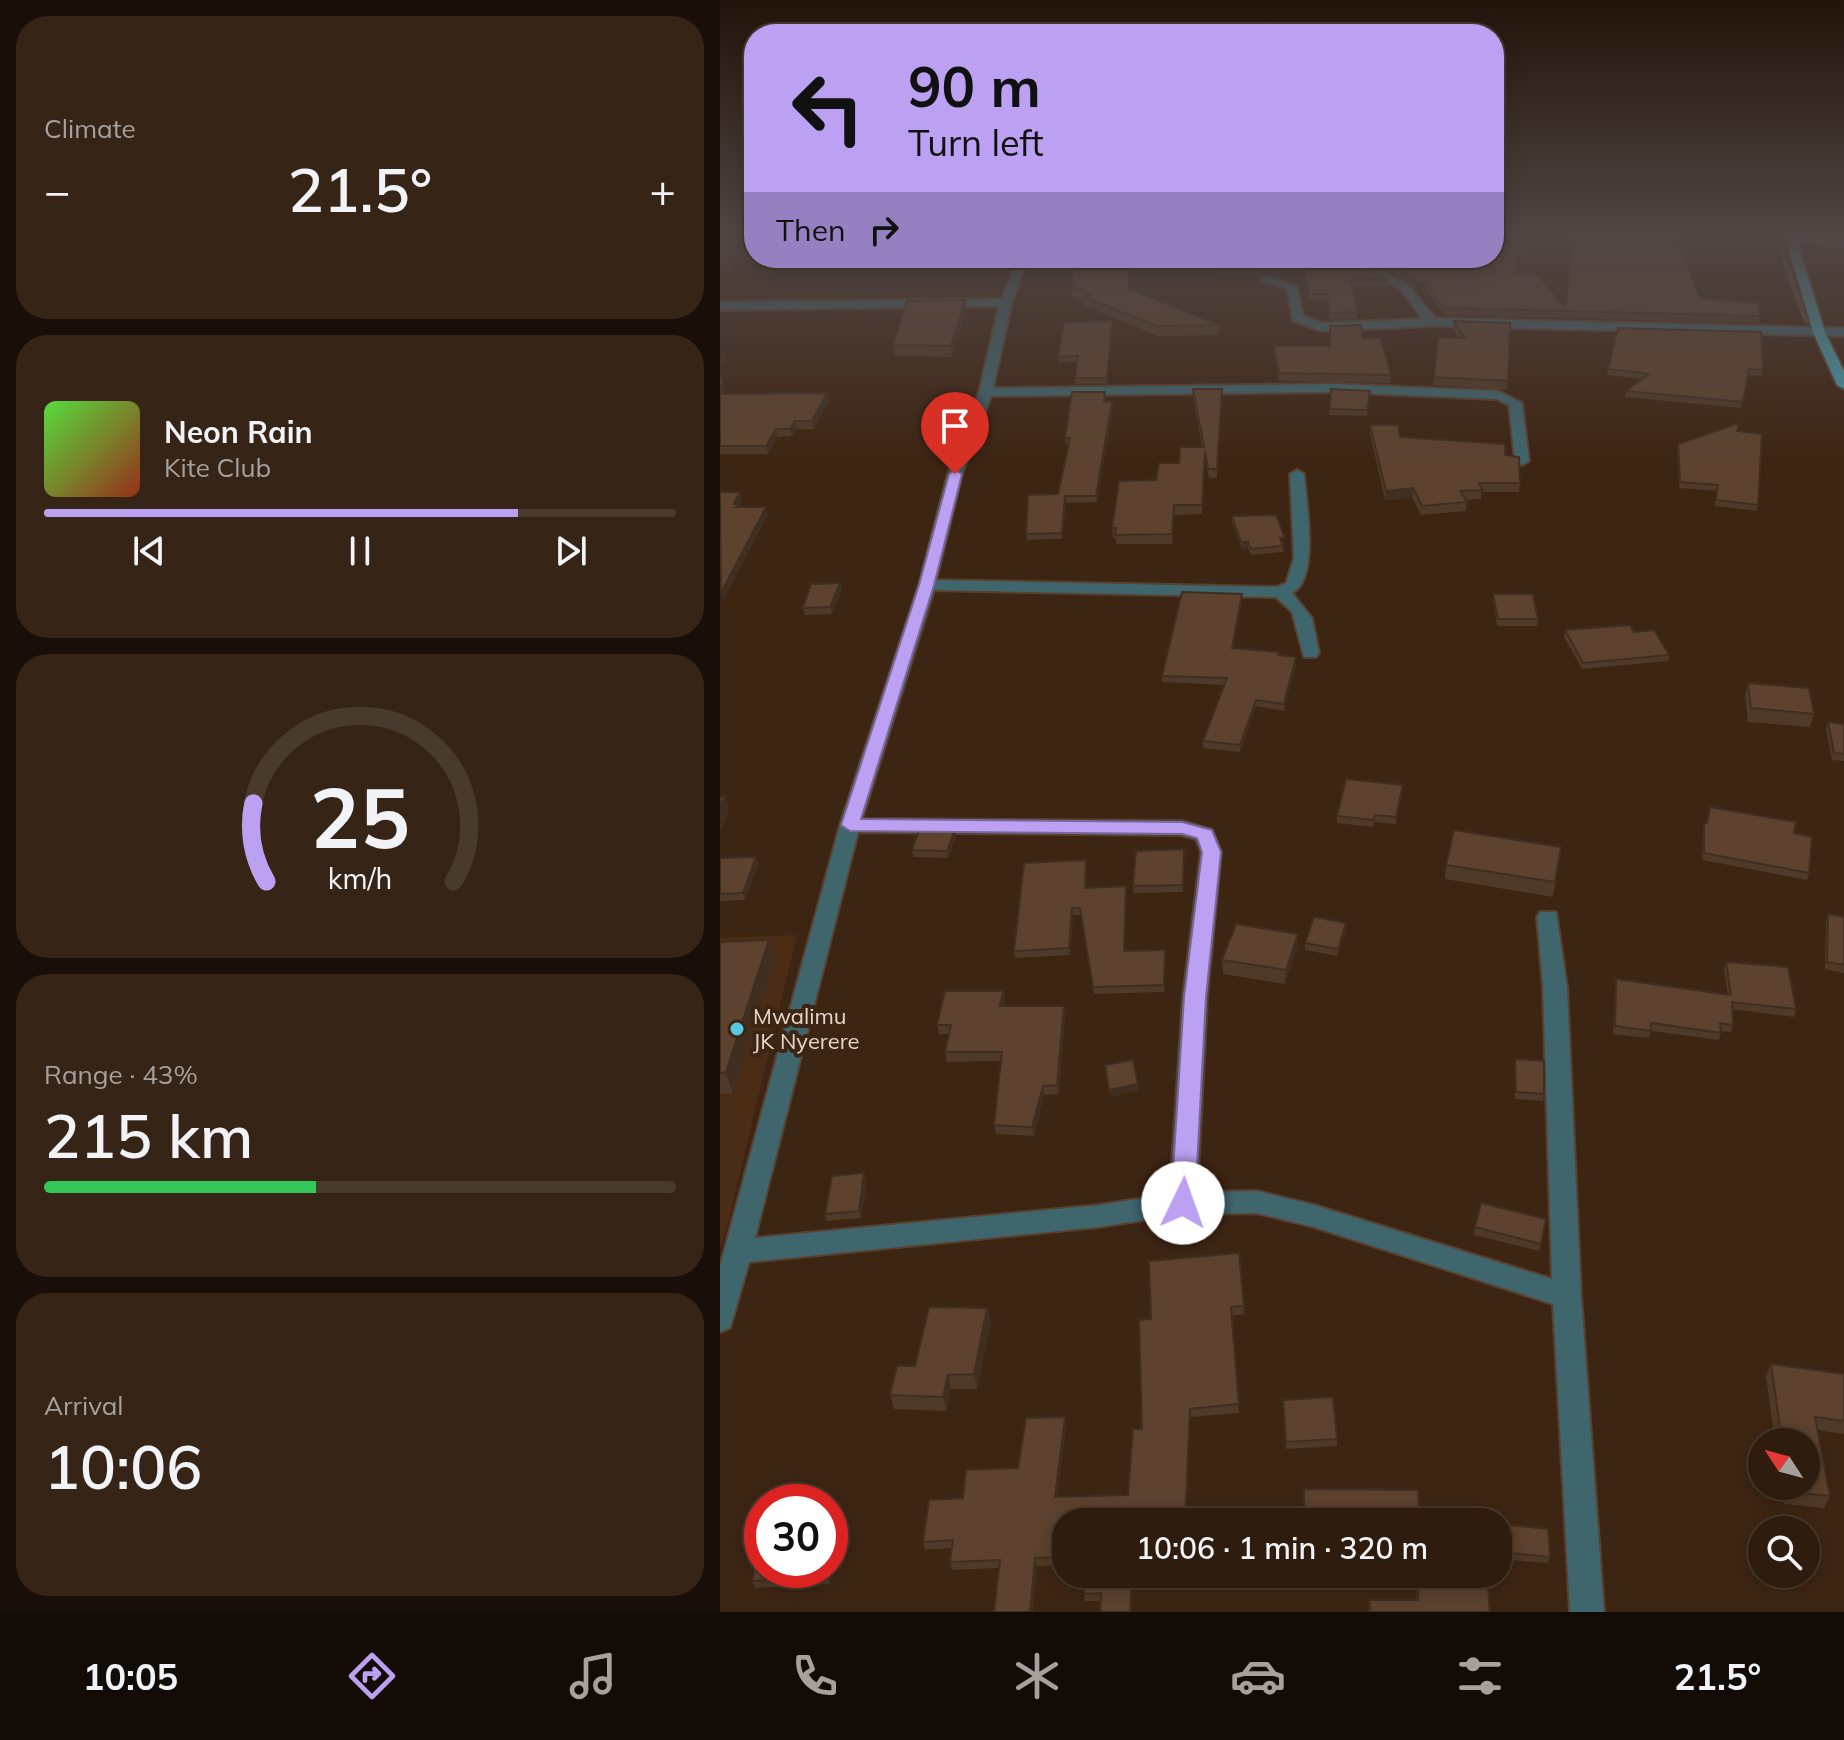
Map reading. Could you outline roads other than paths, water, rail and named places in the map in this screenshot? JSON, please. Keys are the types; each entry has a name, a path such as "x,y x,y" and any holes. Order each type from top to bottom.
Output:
{"main road":[{"path":"1813,310 1819,332 1844,385"}],"street":[{"path":"720,1319 850,825 927,585 955,474 986,392 1004,310"},
{"path":"1296,310 1297,318 1322,327 1432,322 1844,332"},
{"path":"1423,310 1432,322"},
{"path":"986,392 1334,388 1498,395 1515,403 1522,461"},
{"path":"927,585 1280,592 1293,586 1302,558 1297,474"},
{"path":"1280,592 1296,602 1304,613 1310,653"},
{"path":"850,825 1182,828 1205,835 1211,852 1195,997 1183,1203"},
{"path":"1548,917 1561,1089 1567,1296 1587,1612"},
{"path":"739,1251 1099,1216 1183,1203 1257,1202 1567,1296"}],"waterway":[{"path":"1802,310 1806,321"}],"place":[{"name":"Mwalimu JK Nyerere","path":"737,1029"}]}
